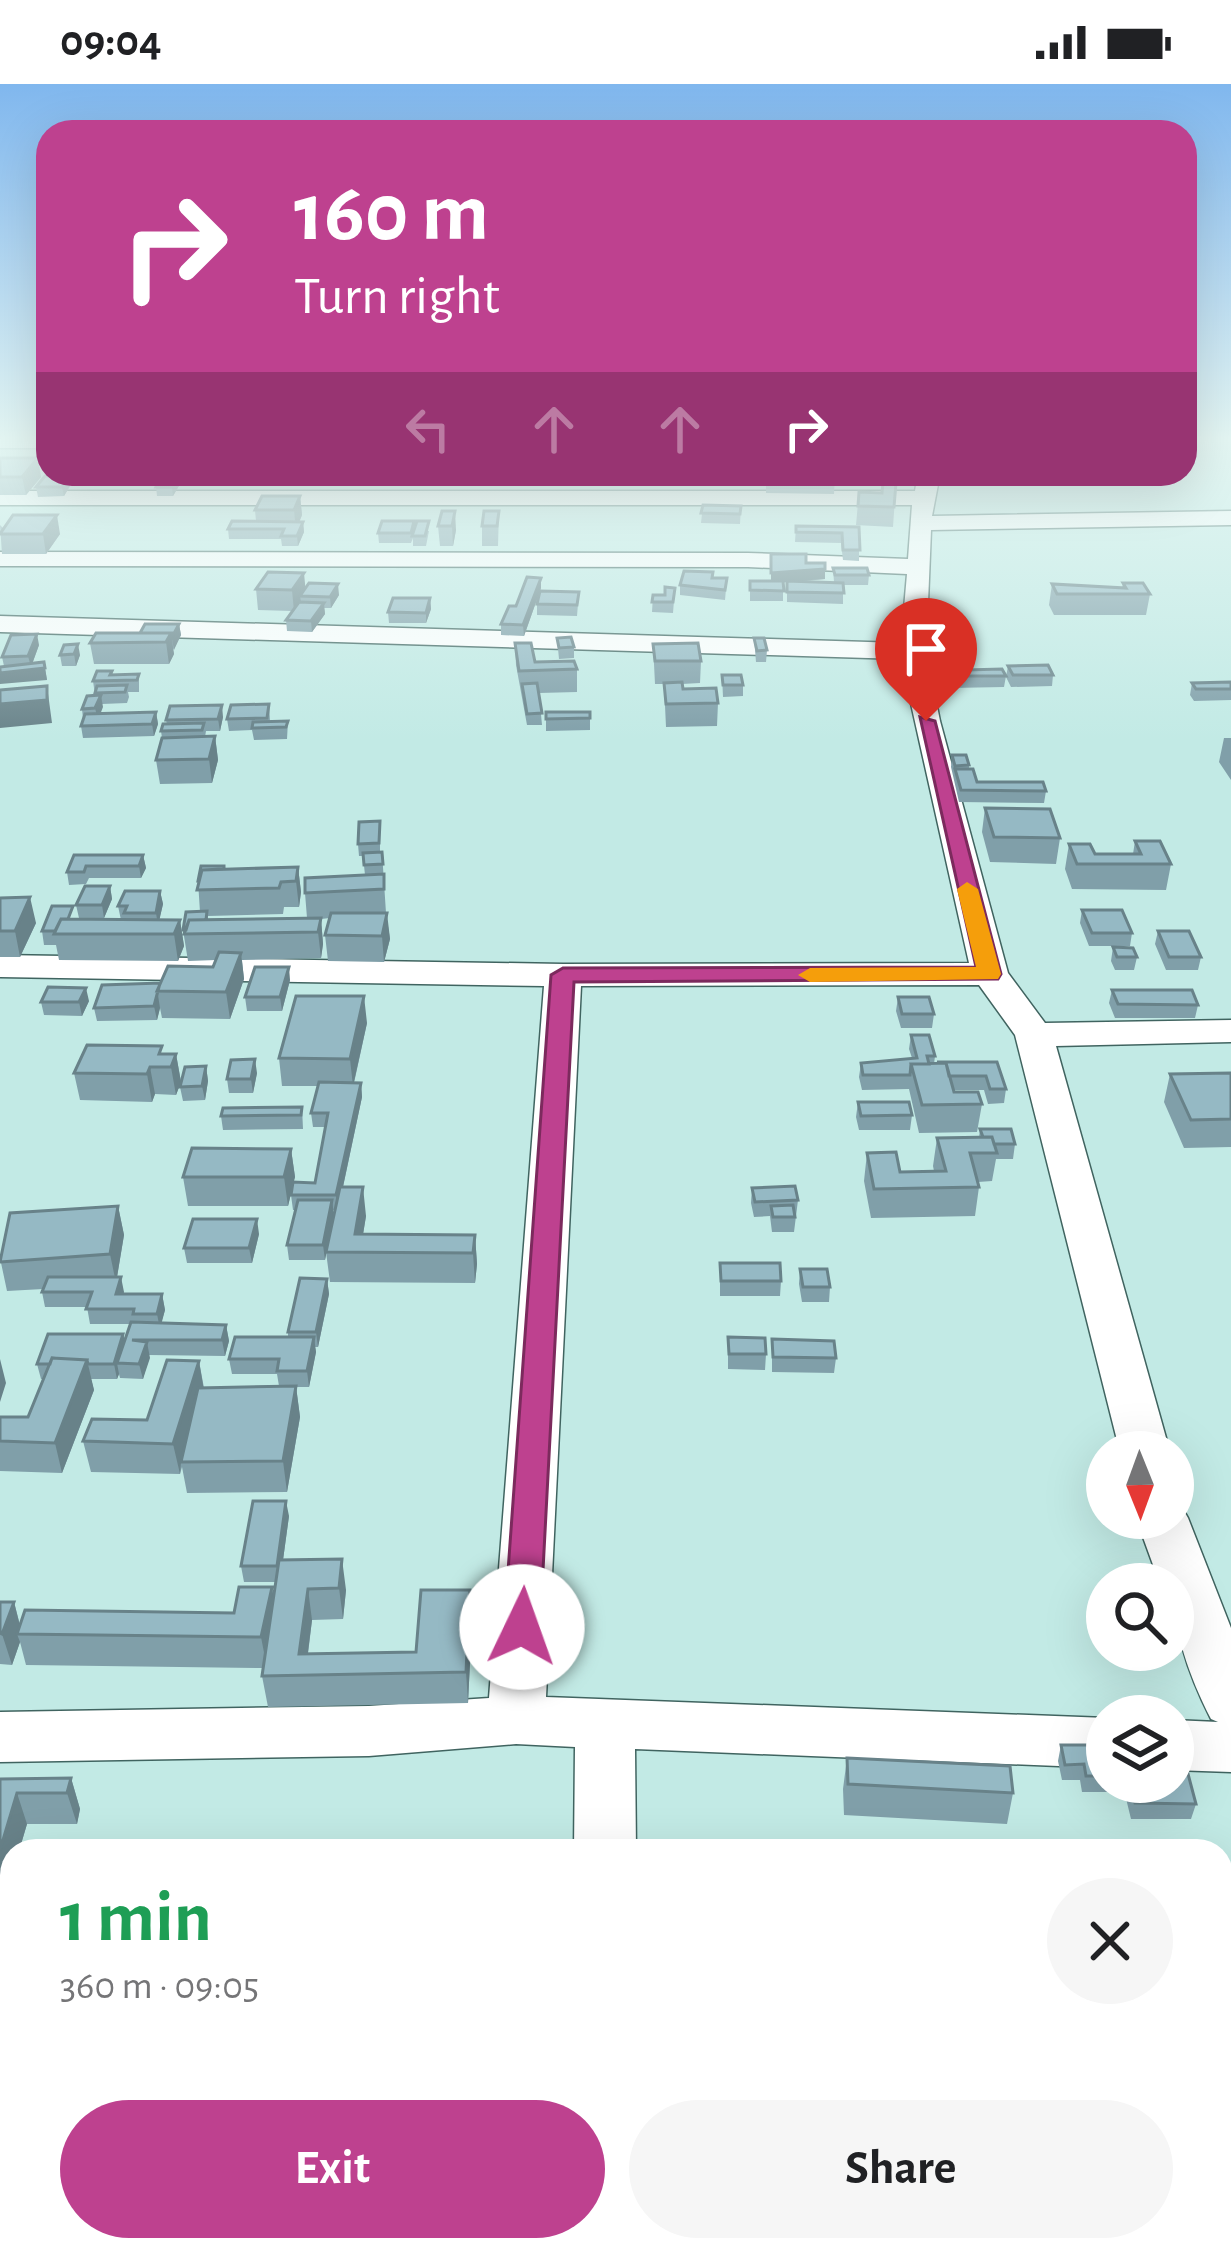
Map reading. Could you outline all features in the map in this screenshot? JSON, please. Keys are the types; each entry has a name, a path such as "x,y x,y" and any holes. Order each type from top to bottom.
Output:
{"street":[{"path":"922,539 913,651 990,974 1034,1035 1139,1431"},
{"path":"0,559 748,560 920,567"},
{"path":"0,623 913,651"},
{"path":"0,966 563,975 990,974"},
{"path":"516,1720 563,975"},
{"path":"1034,1035 1231,1031"},
{"path":"1170,1539 1231,1702"},
{"path":"0,1736 369,1731 516,1720 1086,1742"},
{"path":"605,1727 605,1839"},
{"path":"1194,1746 1231,1747"}],"building":[{"path":"842,539 860,539 860,550 843,550"},
{"path":"771,554 806,554 806,563 825,563 825,569 771,573"},
{"path":"833,568 867,568 869,575 835,575"},
{"path":"684,571 713,572 712,578 727,578 725,590 680,585"},
{"path":"268,572 304,573 292,590 256,589"},
{"path":"527,577 541,578 523,625 501,624 509,606 516,606"},
{"path":"750,581 783,581 784,591 750,590"},
{"path":"787,581 843,583 844,593 787,592"},
{"path":"309,583 338,584 330,597 300,596"},
{"path":"1123,583 1143,583 1150,594 1057,594 1052,584 1126,588"},
{"path":"665,587 675,588 673,602 652,602 653,595 665,595"},
{"path":"540,591 579,592 577,605 537,604"},
{"path":"393,598 430,598 426,613 388,612"},
{"path":"299,602 324,603 311,621 286,620"},
{"path":"145,624 179,624 171,639 171,633 140,633"},
{"path":"96,633 171,633 166,642 90,643"},
{"path":"37,634 28,656 2,657 11,635"},
{"path":"571,637 574,647 559,648 557,638"},
{"path":"754,638 764,638 767,650 757,651"},
{"path":"515,643 531,643 535,662 574,661 577,669 519,671"},
{"path":"698,643 701,661 655,661 653,644"},
{"path":"78,644 74,654 60,655 64,645"},
{"path":"44,662 45,668 0,673 0,667"},
{"path":"947,665 963,665 965,670 1002,669 1006,676 952,676"},
{"path":"1048,665 1053,675 1013,675 1008,666"},
{"path":"97,671 139,674 137,680 93,681"},
{"path":"722,675 741,675 743,685 723,685"},
{"path":"682,682 683,689 716,688 718,703 666,704 664,683"},
{"path":"1231,682 1231,689 1196,689 1192,683"},
{"path":"537,683 542,713 527,714 522,684"},
{"path":"127,685 125,692 95,693 97,686"},
{"path":"47,686 47,700 0,704 0,690"},
{"path":"101,695 95,708 82,709 87,696"},
{"path":"269,704 267,718 227,719 231,705"},
{"path":"222,705 218,719 166,720 170,706"},
{"path":"156,712 152,724 81,726 85,714"},
{"path":"546,712 590,712 590,718 546,719"},
{"path":"288,721 286,727 252,728 253,722"},
{"path":"204,723 202,730 161,731 163,724"},
{"path":"215,736 209,759 156,760 162,738"},
{"path":"952,755 966,755 969,765 955,766"},
{"path":"955,769 973,769 977,782 1043,782 1046,791 961,790"},
{"path":"985,808 1050,809 1060,838 994,837"},
{"path":"380,821 379,843 358,844 359,822"},
{"path":"1135,841 1160,841 1171,864 1077,864 1069,844 1090,844 1095,854 1141,854"},
{"path":"382,852 383,864 364,865 363,853"},
{"path":"74,855 143,855 139,866 86,866 84,872 67,872"},
{"path":"201,866 224,869 202,870 198,881"},
{"path":"298,867 296,881 281,882 279,888 197,890 202,870"},
{"path":"384,874 384,889 305,893 305,878"},
{"path":"85,886 110,886 102,905 76,905"},
{"path":"125,891 160,891 156,913 124,913 127,906 118,906"},
{"path":"30,897 15,931 0,931 0,898"},
{"path":"52,906 73,906 55,931 42,931"},
{"path":"1082,910 1122,910 1132,933 1092,933"},
{"path":"207,911 206,920 189,920 183,930 186,912"},
{"path":"331,913 387,913 382,936 325,935"},
{"path":"321,918 318,932 184,934 189,920"},
{"path":"61,919 180,920 174,934 54,934"},
{"path":"1158,931 1189,931 1201,957 1169,957"},
{"path":"1113,947 1133,948 1137,957 1117,957"},
{"path":"219,952 241,953 226,992 157,991 168,966 213,967"},
{"path":"255,967 289,967 280,997 245,997"},
{"path":"160,983 154,1006 94,1008 102,985"},
{"path":"48,987 86,988 79,1002 41,1002"},
{"path":"1112,990 1192,990 1198,1005 1118,1004"},
{"path":"296,996 364,996 350,1059 279,1058"},
{"path":"898,997 929,997 934,1014 902,1014"},
{"path":"911,1035 929,1035 935,1056 927,1056 929,1064 911,1064 910,1075 863,1075 861,1063 917,1058"},
{"path":"87,1045 162,1046 159,1054 176,1054 171,1067 150,1067 147,1074 74,1073"},
{"path":"255,1059 251,1079 227,1079 231,1060"},
{"path":"937,1062 997,1062 1006,1089 990,1089 986,1076 949,1076 946,1063"},
{"path":"946,1063 954,1092 978,1092 982,1104 922,1105 911,1064"},
{"path":"206,1066 202,1086 180,1087 185,1067"},
{"path":"1231,1073 1231,1119 1191,1120 1170,1074"},
{"path":"319,1082 361,1083 336,1195 291,1195 293,1182 315,1183 328,1113 311,1113"},
{"path":"858,1102 909,1102 912,1115 861,1116"},
{"path":"302,1107 301,1115 221,1116 223,1108"},
{"path":"980,1129 1011,1129 1015,1144 994,1144"},
{"path":"992,1137 997,1153 970,1153 979,1187 874,1189 867,1153 896,1152 900,1172 946,1171 937,1138"},
{"path":"192,1148 291,1149 284,1177 183,1177"},
{"path":"795,1186 798,1200 755,1202 752,1188"},
{"path":"340,1187 363,1187 355,1234 475,1235 473,1253 326,1252"},
{"path":"298,1200 332,1200 323,1245 287,1245"},
{"path":"793,1205 795,1217 773,1217 771,1206"},
{"path":"118,1206 110,1254 0,1262 10,1213"},
{"path":"193,1219 257,1219 249,1248 184,1248"},
{"path":"720,1263 780,1263 781,1281 721,1281"},
{"path":"800,1269 827,1269 830,1287 803,1287"},
{"path":"48,1277 121,1277 116,1294 162,1294 157,1314 86,1309 92,1292 42,1292"},
{"path":"300,1278 327,1279 316,1332 288,1332"},
{"path":"131,1322 226,1325 222,1340 132,1340 147,1342 139,1364 117,1363"},
{"path":"48,1334 123,1334 114,1364 52,1358 50,1364 37,1364"},
{"path":"235,1337 314,1337 307,1371 277,1371 279,1359 229,1359"},
{"path":"728,1337 765,1338 766,1354 729,1354"},
{"path":"772,1339 834,1341 836,1358 773,1357"},
{"path":"52,1358 87,1360 55,1443 0,1441 0,1417 28,1417"},
{"path":"167,1360 199,1361 173,1444 83,1441 92,1419 147,1420"},
{"path":"296,1386 283,1461 181,1462 198,1388"},
{"path":"253,1501 286,1501 277,1566 241,1566"},
{"path":"342,1559 339,1588 308,1589 299,1654 416,1652 421,1590 470,1590 466,1672 262,1676 279,1560"},
{"path":"239,1587 272,1587 261,1637 17,1634 25,1610 234,1613"},
{"path":"0,1602 14,1602 2,1634 0,1633"},
{"path":"1061,1745 1086,1745 1086,1776 1084,1764 1065,1765"},
{"path":"847,1758 1010,1766 1013,1793 848,1784"},
{"path":"71,1778 67,1793 17,1793 3,1839 0,1779"}],"slow traffic":[{"path":"810,975 990,974 967,889"}],"route":[{"path":"522,1627 563,975 990,974 926,721"}]}
